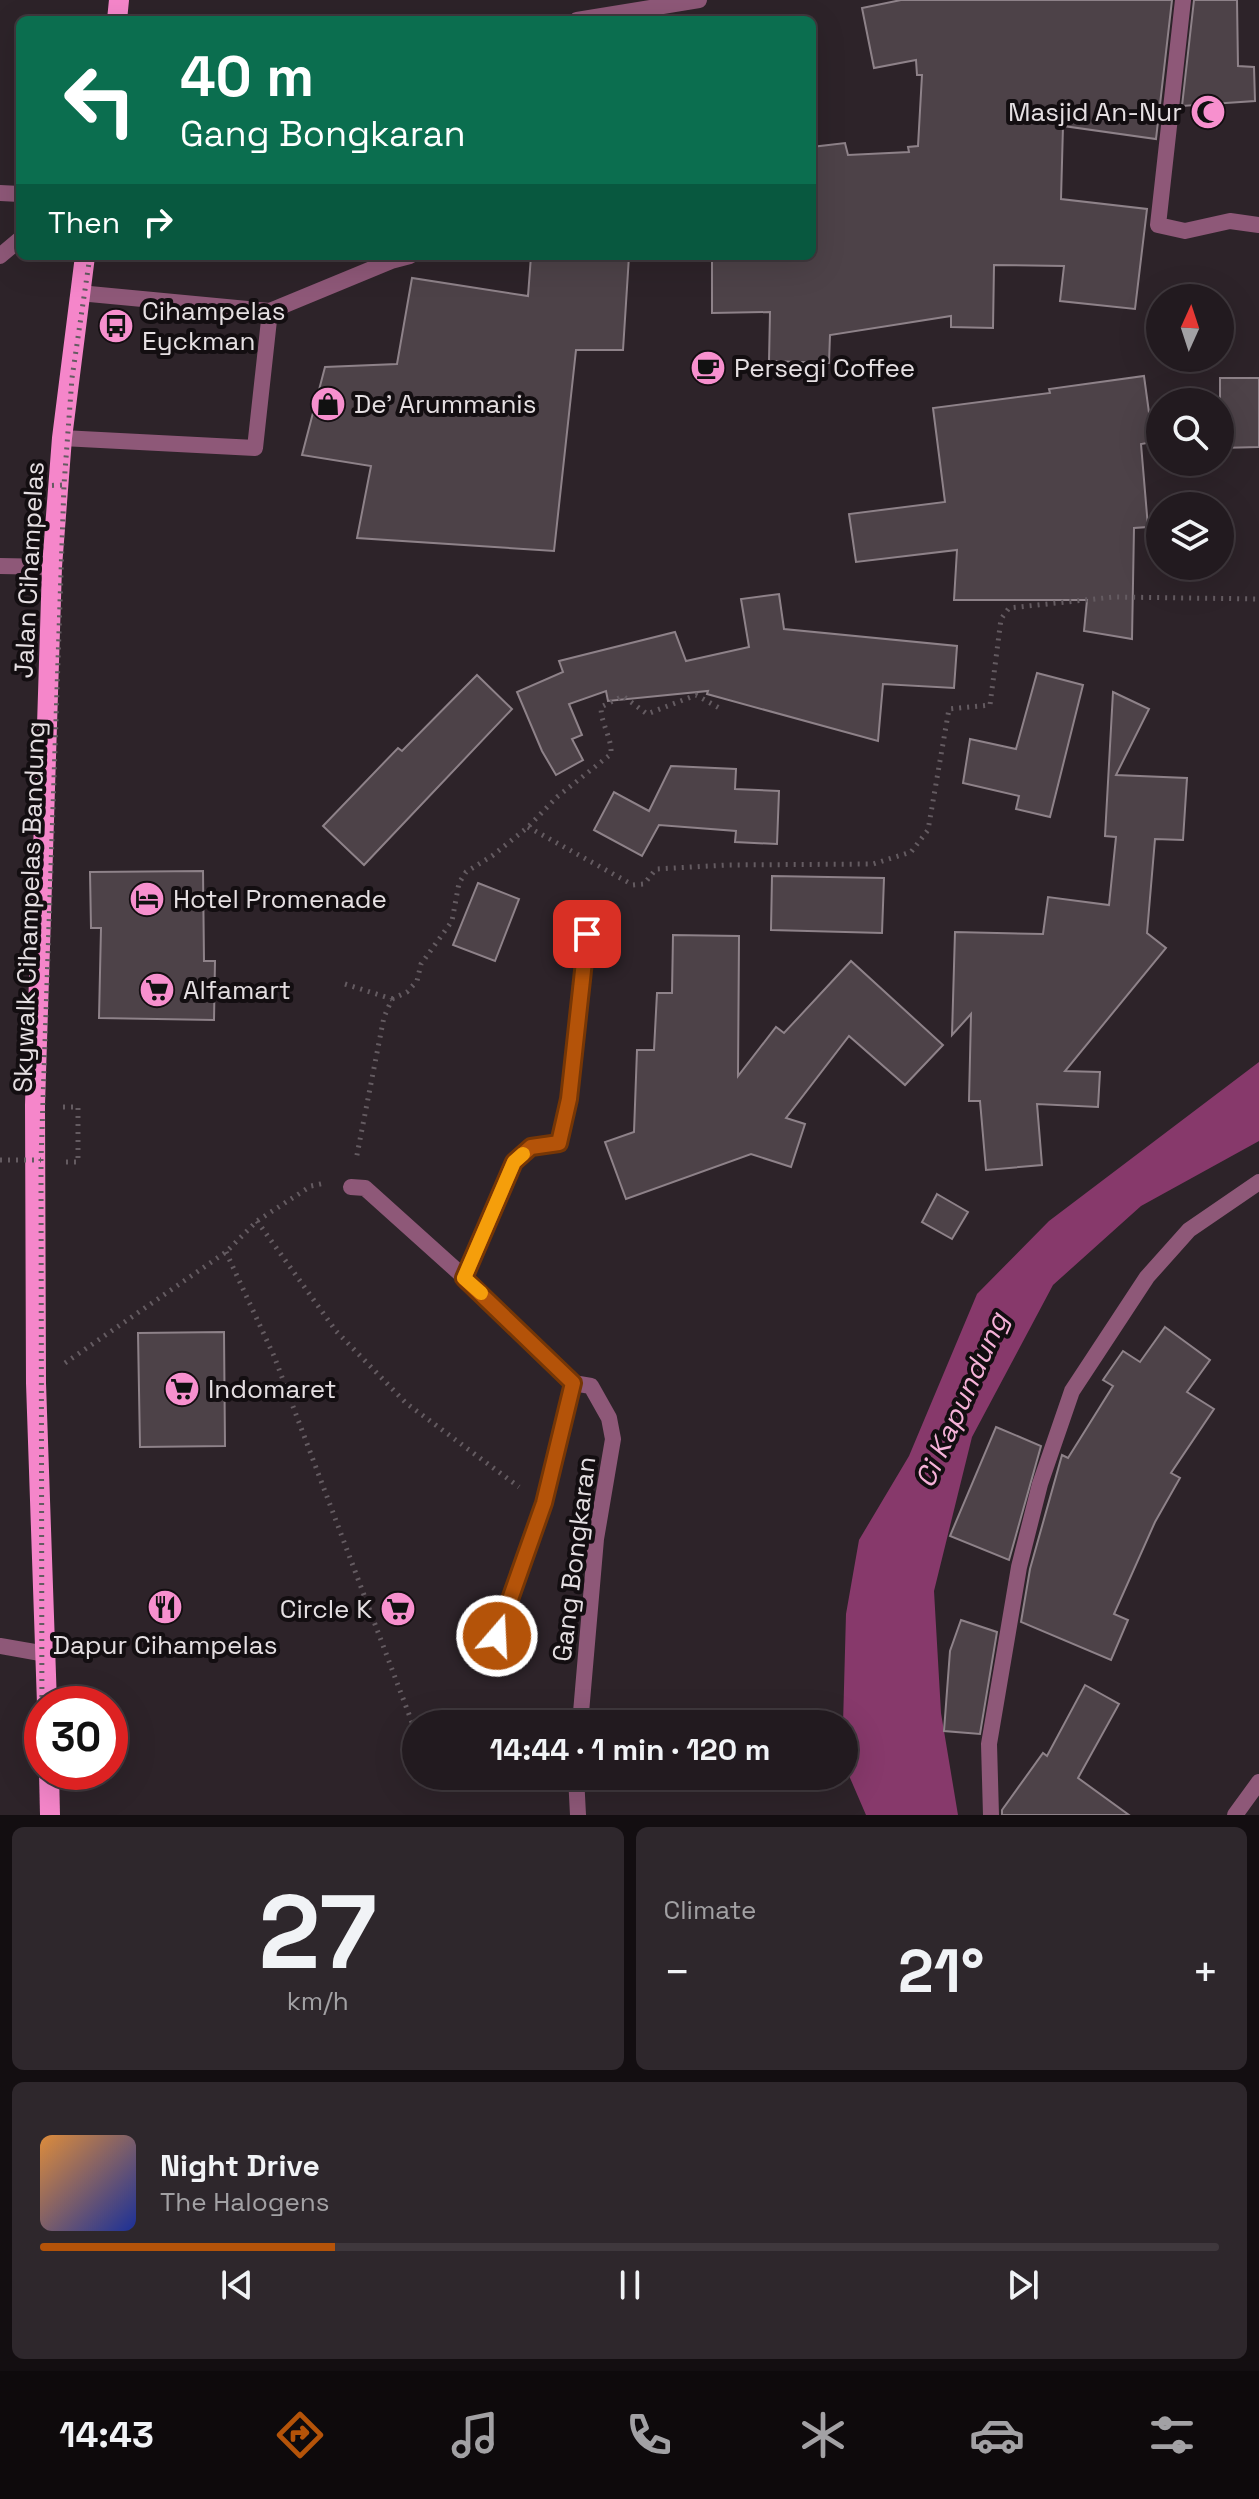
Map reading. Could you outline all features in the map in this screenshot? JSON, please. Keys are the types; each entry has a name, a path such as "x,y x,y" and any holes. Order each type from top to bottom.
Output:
{"main road":[{"name":"Jalan Cihampelas","path":"47,1686 36,1383 35,1105 52,567 62,438 79,293 87,260"},
{"path":"49,1790 50,1815"}],"street":[{"path":"601,16 699,0"},
{"path":"1183,0 1158,225 1185,231 1230,221 1259,225"},
{"path":"0,256 16,242"},
{"path":"79,293 270,311 395,260"},
{"path":"62,438 255,448 270,311"},
{"path":"0,566 52,567"},
{"path":"464,1278 514,1162 531,1147 559,1143 569,1099 587,934"},
{"path":"991,1815 989,1744 1016,1583 1040,1484 1072,1391 1119,1317 1189,1230 1259,1182"},
{"name":"Gang Bongkaran","path":"351,1187 365,1188 573,1383 591,1386 609,1418 613,1439 596,1539 581,1710"},
{"path":"497,1636 544,1503 573,1383"},
{"path":"0,1646 46,1654"},
{"path":"1235,1815 1259,1782"},
{"path":"577,1790 578,1815"}],"path":[{"name":"Skywalk Cihampelas Bandung","path":"42,1686 41,1160 64,485 72,378 87,260"},
{"path":"36,486 64,485"},
{"path":"528,827 633,885 644,884 656,869 873,864 911,852 928,830 949,709 990,705 1001,619 1009,608 1114,597 1259,599"},
{"path":"36,1383 226,1252 257,1221 311,1186 328,1182 351,1187 384,1017 392,999 407,992 417,981 421,964 452,921 459,883 466,872 528,827 557,797 611,754 612,744 601,722 601,707 623,696 647,714 696,695 721,709"},
{"path":"345,984 392,999"},
{"path":"63,1107 78,1107 78,1162"},
{"path":"0,1160 41,1160"},
{"path":"257,1221 336,1331 406,1403 544,1503"},
{"path":"226,1252 274,1356 407,1710"}],"water":[{"name":"Ci Kapundung","path":"1259,1062 1259,1141 1141,1206 1053,1285 972,1437 934,1591 941,1713 958,1815 866,1815 855,1790 858,1790 858,1710 843,1710 846,1614 859,1540 909,1456 977,1294 1049,1221"}],"building":[{"path":"901,0 1172,0 1156,139 1063,126 1061,199 1147,209 1135,309 1060,301 1064,266 994,265 993,328 951,327 951,316 830,335 829,363 769,361 770,312 712,313 712,260 816,260 816,147 845,143 848,155 909,152 908,147 918,146 922,75 917,75 916,60 874,68 862,8"},
{"path":"1194,0 1237,0 1238,66 1254,67 1255,101 1182,106"},
{"path":"531,260 629,260 623,350 576,350 554,551 357,538 371,466 302,455 325,367 397,364 412,278 528,296"},
{"path":"1144,376 1146,443 1141,444 1146,527 1134,528 1132,639 1084,631 1087,600 954,600 957,550 856,562 849,514 945,502 933,408 1050,393 1049,389"},
{"path":"1220,378 1259,378 1259,447 1234,448 1234,388 1220,388"},
{"path":"779,594 784,629 957,646 954,688 883,684 878,741 707,694 708,691 608,701 606,691 569,704 582,735 572,739 583,760 556,775 542,751 517,692 563,672 559,661 675,632 686,661 749,647 741,599"},
{"path":"1037,673 1083,685 1050,817 1016,809 1019,796 963,783 970,739 1016,749"},
{"path":"477,675 512,709 364,865 323,826 398,748 402,751"},
{"path":"1113,692 1149,709 1116,775 1187,778 1183,840 1155,839 1147,933 1166,948 1065,1071 1100,1072 1098,1107 1037,1104 1042,1165 986,1170 980,1101 969,1101 971,1014 952,1035 955,932 1043,934 1048,897 1109,905 1116,837 1105,836"},
{"path":"671,766 736,769 735,789 779,791 777,844 735,842 736,831 659,825 642,856 594,830 614,792 649,811"},
{"path":"203,871 204,961 215,961 214,1020 99,1018 101,928 91,928 90,872"},
{"path":"772,876 884,878 882,933 771,930"},
{"path":"478,883 519,899 495,961 453,945"},
{"path":"673,935 739,936 738,1076 776,1027 784,1033 851,961 943,1045 905,1085 849,1036 786,1118 805,1124 791,1167 751,1154 626,1199 605,1142 634,1132 637,1050 654,1050 657,993 672,993"},
{"path":"937,1194 968,1212 952,1239 922,1222"},
{"path":"1165,1327 1210,1360 1187,1392 1214,1409 1171,1473 1180,1478 1155,1522 1114,1614 1128,1620 1111,1660 1021,1622 1030,1569 1062,1455 1068,1458 1113,1386 1103,1380 1123,1351 1140,1362"},
{"name":"Indomaret","path":"224,1332 225,1446 140,1447 138,1333"},
{"path":"996,1427 1041,1446 1009,1560 950,1536"},
{"path":"961,1620 997,1632 980,1734 944,1731 950,1651"},
{"path":"1085,1685 1119,1704 1078,1778 1129,1815 1002,1815 1002,1810 1043,1753 1047,1756"}],"slow traffic":[{"path":"481,1293 464,1278 514,1162 523,1154"}],"place":[{"name":"Masjid An-Nur","path":"1208,112"},
{"name":"Cihampelas Eyckman","path":"116,326"},
{"name":"Persegi Coffee","path":"708,368"},
{"name":"De' Arummanis","path":"328,404"},
{"name":"Hotel Promenade","path":"147,899"},
{"name":"Alfamart","path":"157,990"},
{"name":"Indomaret","path":"182,1389"},
{"name":"Dapur Cihampelas","path":"165,1607"},
{"name":"Circle K","path":"398,1609"}],"route":[{"path":"497,1636 544,1503 573,1383 464,1278 514,1162 531,1147 559,1143 569,1099 587,934"}]}
